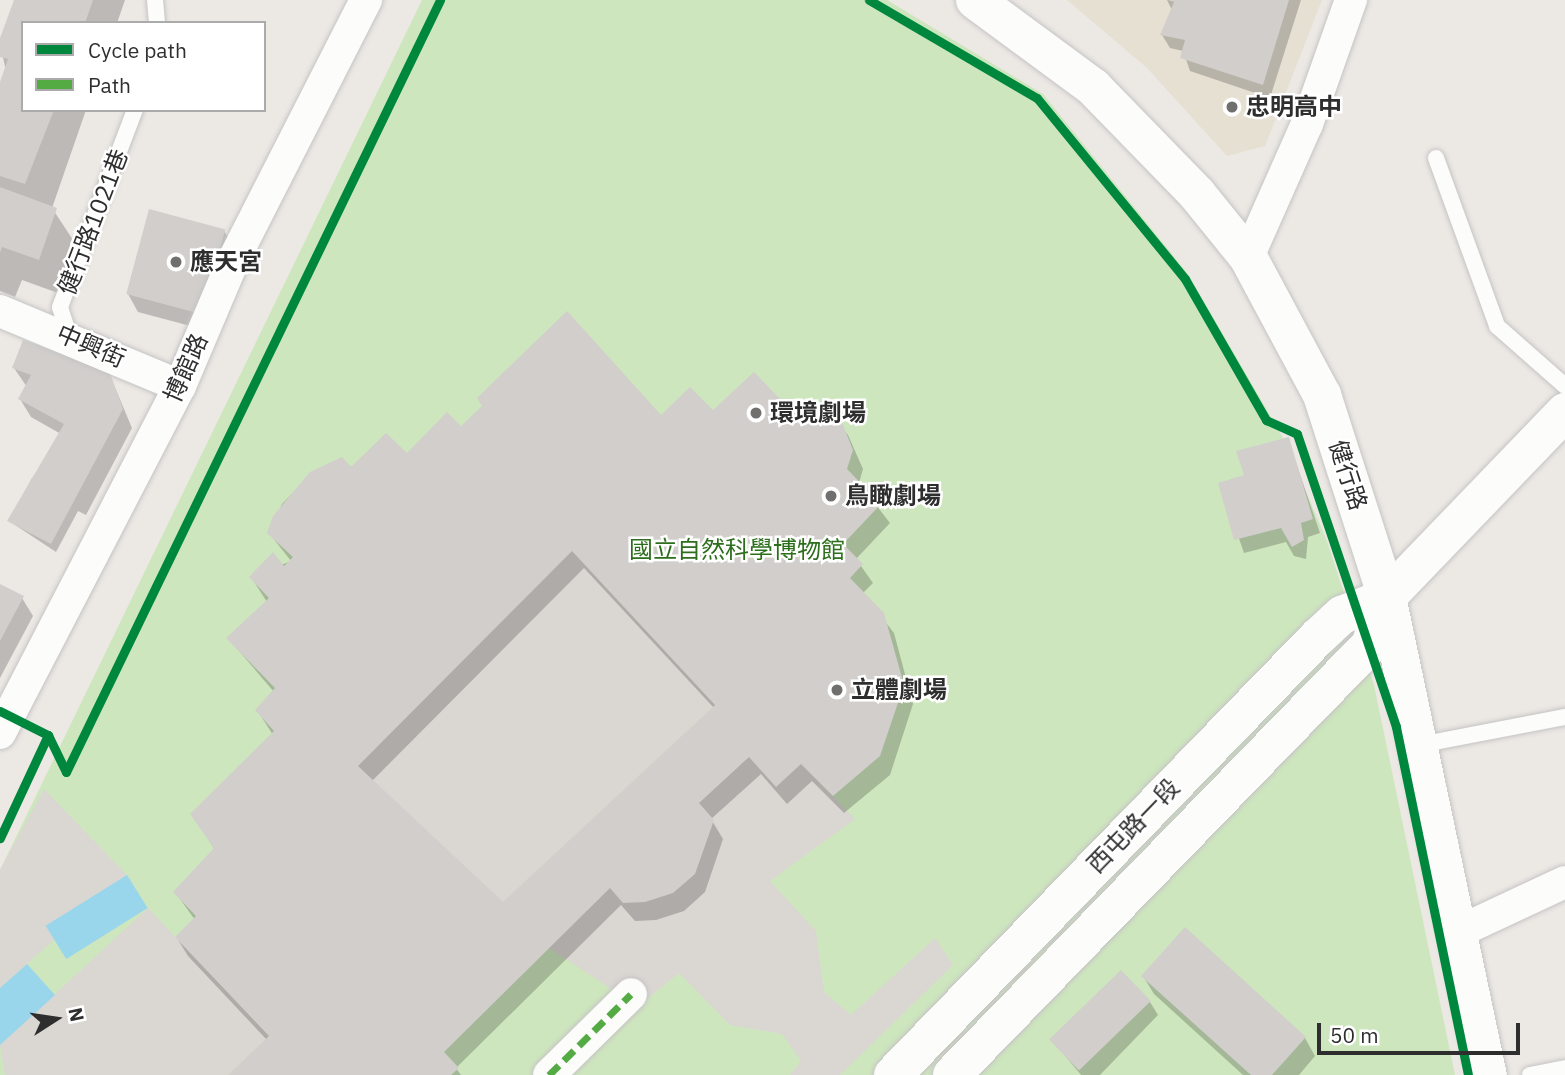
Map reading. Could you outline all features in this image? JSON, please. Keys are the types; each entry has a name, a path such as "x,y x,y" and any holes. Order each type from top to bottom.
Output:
{"street":[{"name":"博館路","path":"0,733 180,386 234,259 366,0"},
{"name":"健行路","path":"975,0 1093,87 1167,160 1248,257 1322,395 1387,597 1488,1075"},
{"path":"1248,257 1307,124 1351,0"},
{"name":"中興街","path":"0,311 69,335 180,386"},
{"name":"西屯路一段","path":"893,1075 1325,631 1342,615 1387,597 1565,412"},
{"name":"西屯路一段","path":"952,1075 1370,645 1387,597"},
{"path":"1458,932 1565,882"},
{"path":"550,1075 631,994"}],"lane":[{"path":"155,0 157,21"},
{"name":"健行路1021巷","path":"69,335 60,307 134,112"},
{"path":"1436,158 1497,326 1565,386"},
{"path":"1419,745 1565,717"},
{"path":"1530,1075 1565,1068"}],"shaded area":[{"name":"忠明高中","path":"1067,0 1322,0 1265,146 1227,156 1147,68"},
{"path":"572,551 715,705 494,911 350,758"},
{"path":"749,757 776,787 801,764 855,819 770,881 816,931 824,992 851,1015 935,938 953,965 840,1075 790,1075 801,1061 782,1034 730,1025 679,973 648,998 613,990 549,948 610,888 623,903 645,902 673,893 695,874 714,820 699,803"},
{"path":"44,789 127,875 0,988 0,870"},
{"path":"148,908 269,1036 228,1075 5,1075 0,1045"}],"green space":[{"name":"國立自然科學博物館","path":"422,0 887,0 1043,94 1188,274 1282,436 1327,541 1374,685 1455,1075 0,1075 0,870"}],"water":[{"path":"127,875 148,908 66,959 46,926"},
{"path":"27,964 55,995 0,1045 0,988"}],"building":[{"path":"14,0 93,0 86,21 21,21 21,112 53,112 25,184 0,176 0,82 8,59 0,57 0,38"},
{"path":"1168,0 1289,0 1263,85 1180,58 1185,40 1160,35 1174,2"},
{"path":"0,187 57,208 39,260 2,247 0,253"},
{"name":"應天宮","path":"149,209 225,229 203,314 126,294"},
{"path":"567,311 661,415 690,387 713,410 754,372 789,408 813,403 841,420 853,450 847,469 881,504 843,544 863,564 850,578 884,613 904,685 880,756 833,796 801,764 776,787 749,757 699,803 714,820 695,874 673,893 645,902 623,903 610,888 444,1052 459,1068 451,1075 228,1075 269,1036 175,937 196,916 173,892 214,848 190,814 274,731 255,710 275,688 226,638 269,598 249,577 273,552 284,566 293,557 267,533 273,516 310,472 342,457 351,467 386,433 407,453 447,412 461,426 482,406 477,398","holes":["572,551 715,705 503,902 358,766"]},
{"path":"23,340 109,370 123,409 51,544 7,521 64,424 18,399 31,375 12,368"},
{"path":"1289,437 1313,519 1301,523 1304,540 1292,547 1281,528 1234,540 1218,483 1244,475 1236,451"},
{"path":"0,584 24,596 0,641"},
{"path":"1185,927 1306,1037 1272,1075 1251,1075 1141,976"},
{"path":"1121,970 1151,1001 1079,1070 1049,1039"}],"marked path":[{"path":"549,1075 631,994"}],"cycle path":[{"path":"48,735 66,772 440,0"},
{"path":"869,0 1037,98 1185,279 1266,420 1297,434 1396,727 1468,1075"},
{"path":"0,711 48,735 0,838"}],"place":[{"name":"忠明高中","path":"1232,107"},
{"name":"應天宮","path":"176,262"},
{"name":"環境劇場","path":"756,413"},
{"name":"鳥瞰劇場","path":"831,496"},
{"name":"立體劇場","path":"837,690"}]}
